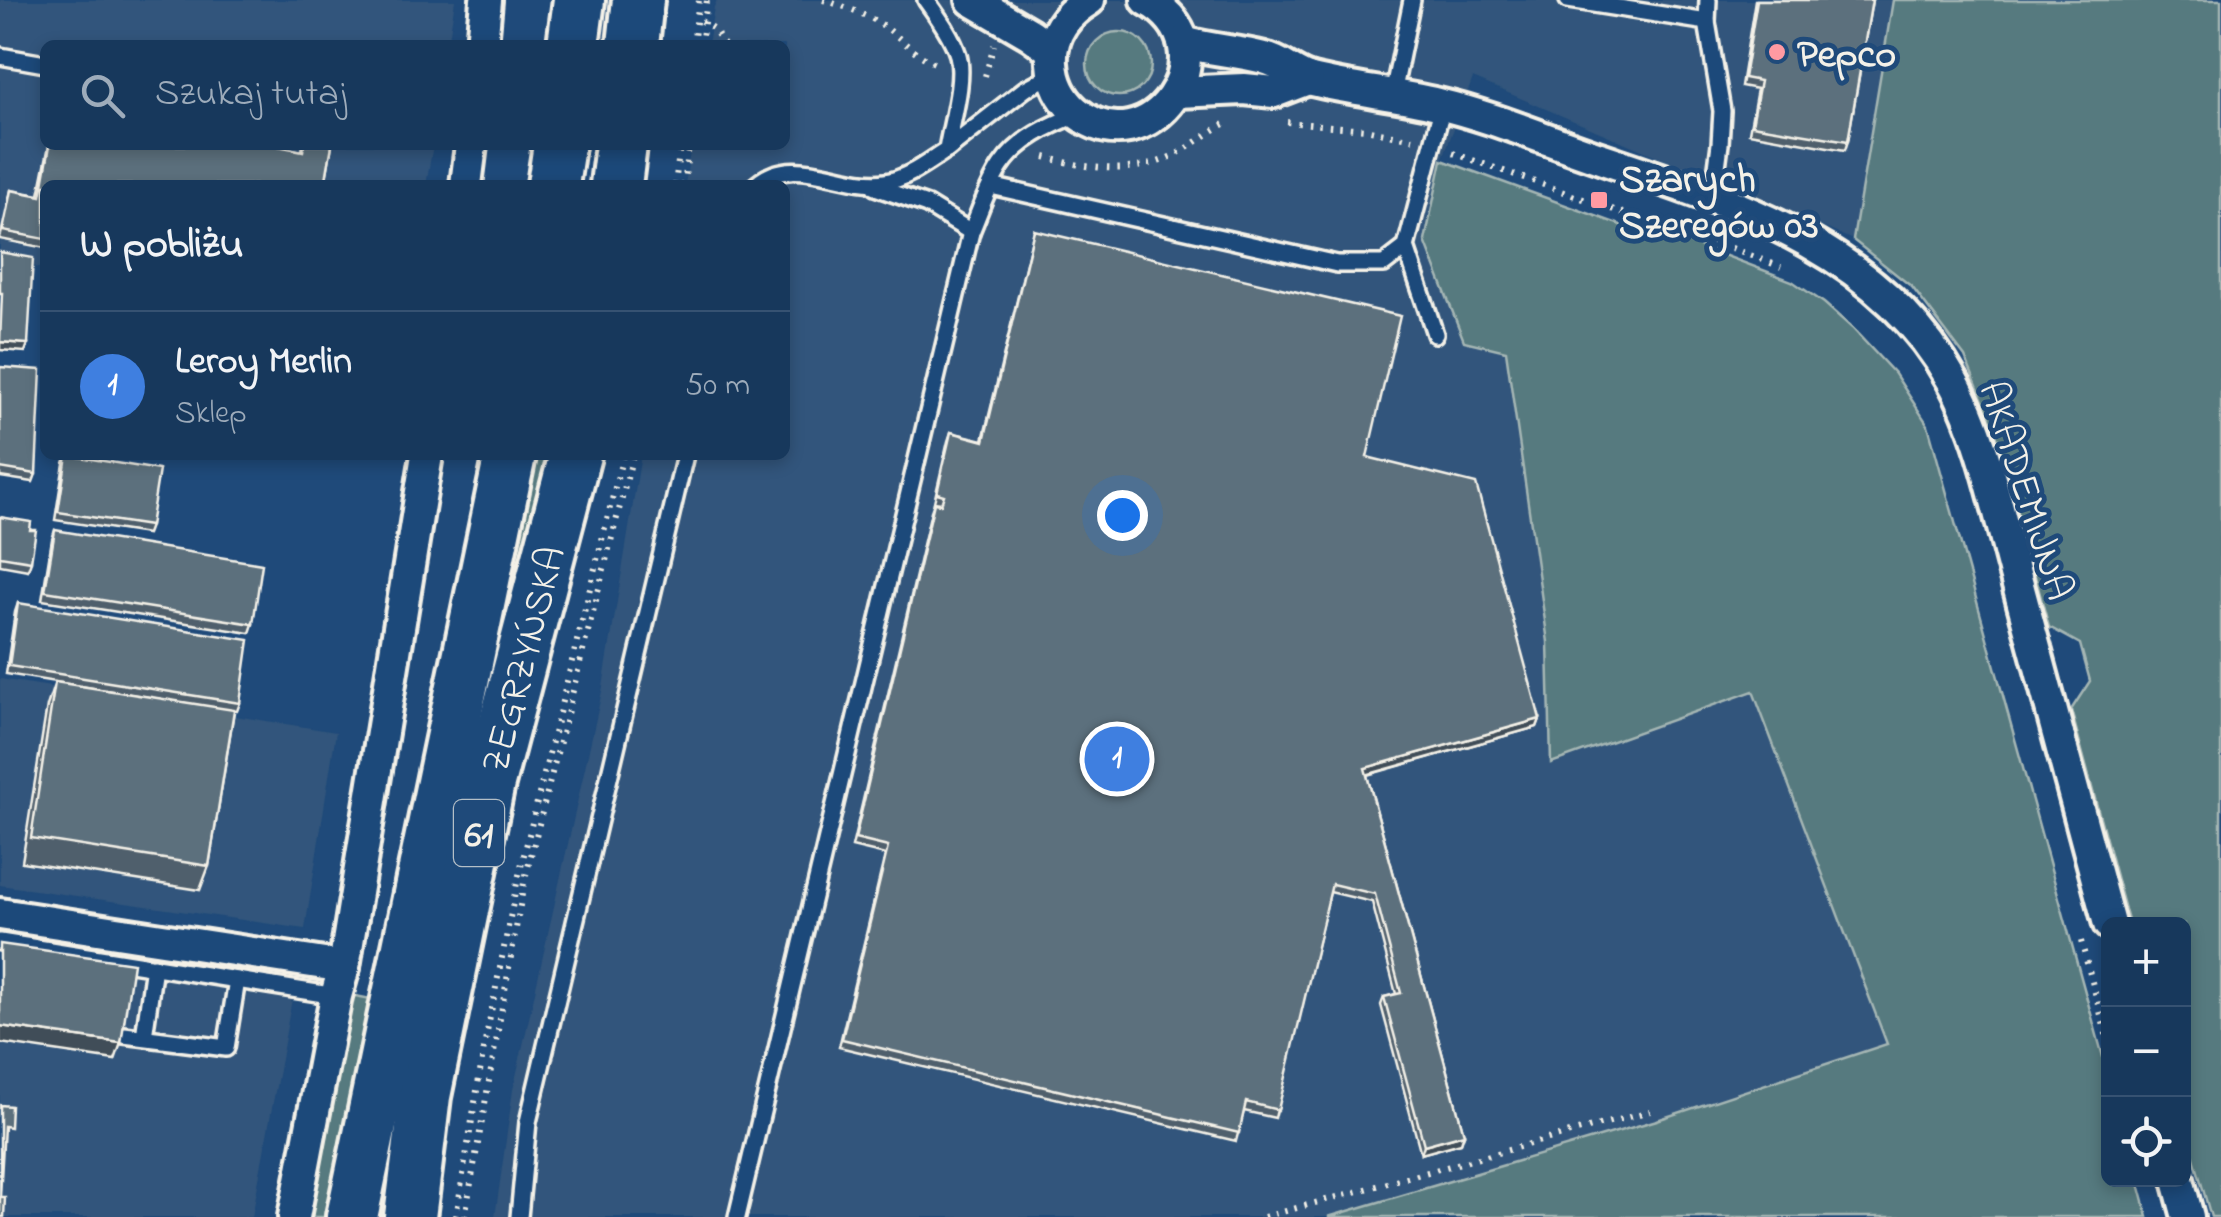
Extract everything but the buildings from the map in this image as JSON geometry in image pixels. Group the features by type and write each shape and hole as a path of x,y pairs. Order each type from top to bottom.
{"main road":[{"path":"574,40 579,0"},
{"path":"634,40 638,0"},
{"path":"554,180 558,150"},
{"path":"617,180 620,150"},
{"name":"ZEGRZYŃSKA","path":"352,1217 509,460"},
{"name":"ZEGRZYŃSKA","path":"410,1217 425,1096 489,783 574,460"}],"street":[{"path":"482,40 486,0"},
{"path":"972,0 1030,34 1052,62 1058,89 1079,114 1093,122 1125,127 1156,116 1168,105 1184,76 1183,42 1170,16 1147,0"},
{"path":"1052,62 1064,20 1078,2"},
{"name":"AKADEMIJNA","path":"1183,42 1274,60 1308,79 1443,105 1714,197 1802,239 1864,276 1904,313 1952,378 1980,448 2108,917"},
{"name":"AKADEMIJNA","path":"1177,92 1244,88 1274,92 1308,79"},
{"path":"467,180 470,150"},
{"path":"294,1217 340,982 426,460"},
{"path":"0,914 340,982"},
{"path":"2180,1187 2188,1217"}],"lane":[{"path":"926,0 952,42 960,69 947,150"},
{"path":"1393,94 1412,0"},
{"path":"1568,0 1706,22"},
{"path":"1708,0 1706,22 1722,110 1714,197"},
{"path":"0,56 40,63"},
{"path":"867,184 890,182 947,150 1025,89 1052,62"},
{"path":"1435,334 1406,247 1443,105"},
{"path":"737,1217 971,232 1001,166 1041,130 1079,114"},
{"path":"763,180 785,171 806,171 867,184 927,205 971,232"},
{"path":"992,186 1337,264 1384,264 1406,247"},
{"path":"519,1217 528,1122 683,460"},
{"path":"0,942 237,980 340,982"},
{"path":"144,1038 154,966"},
{"path":"124,1035 226,1048 237,980"}],"path":[{"path":"698,0 702,40"},
{"path":"694,40 707,0"},
{"path":"823,0 860,12 924,59 947,68"},
{"path":"700,21 714,29 721,40"},
{"path":"1038,154 1090,167 1143,166 1170,157 1235,120"},
{"path":"1277,121 1409,137 1789,271"},
{"path":"676,180 680,150"},
{"path":"685,180 688,150"},
{"path":"456,1217 517,883 622,460"},
{"path":"465,1217 524,883 633,460"},
{"path":"2081,940 2101,1015"},
{"path":"1264,1217 1650,1112"}],"shaded area":[{"path":"0,0 455,0 449,40 40,40 40,150 432,150 427,180 40,180 40,268 0,261"},
{"path":"717,0 1893,0 1853,240 1473,78 1442,160 1425,241 1506,351 1548,642 1551,763 1753,691 1887,1044 1657,1120 1328,1217 495,1217 513,1090 603,687 640,460 790,460 790,180 686,180 690,150 790,150 790,40 709,40"},
{"path":"0,679 336,732 305,929 0,885"},
{"path":"0,929 288,972 292,999 252,1217 0,1217"}],"green space":[{"path":"1893,0 2221,0 2221,1217 2211,1217 2191,1147 2191,917 2127,917 2071,710 2090,681 2080,644 2049,627 1995,430 1965,357 1912,287 1853,240"},
{"path":"1119,32 1141,42 1151,64 1141,86 1119,96 1097,86 1087,64 1097,42"},
{"path":"1442,160 1637,231 1676,237 1792,281 1852,328 1895,374 1928,425 2101,1050 2101,1187 2140,1187 2148,1217 1328,1217 1657,1120 1887,1044 1753,691 1551,763 1548,642 1506,351 1464,341 1425,241"},
{"path":"534,460 548,460 493,674 427,961 382,1217 376,1217 411,1010"},
{"path":"345,994 371,999 332,1217 302,1217"}],"place":[{"name":"Pepco","path":"1777,52"},
{"name":"Szarych Szeregów 03","path":"1599,200"},
{"name":"Leroy Merlin","path":"1117,759"}]}
